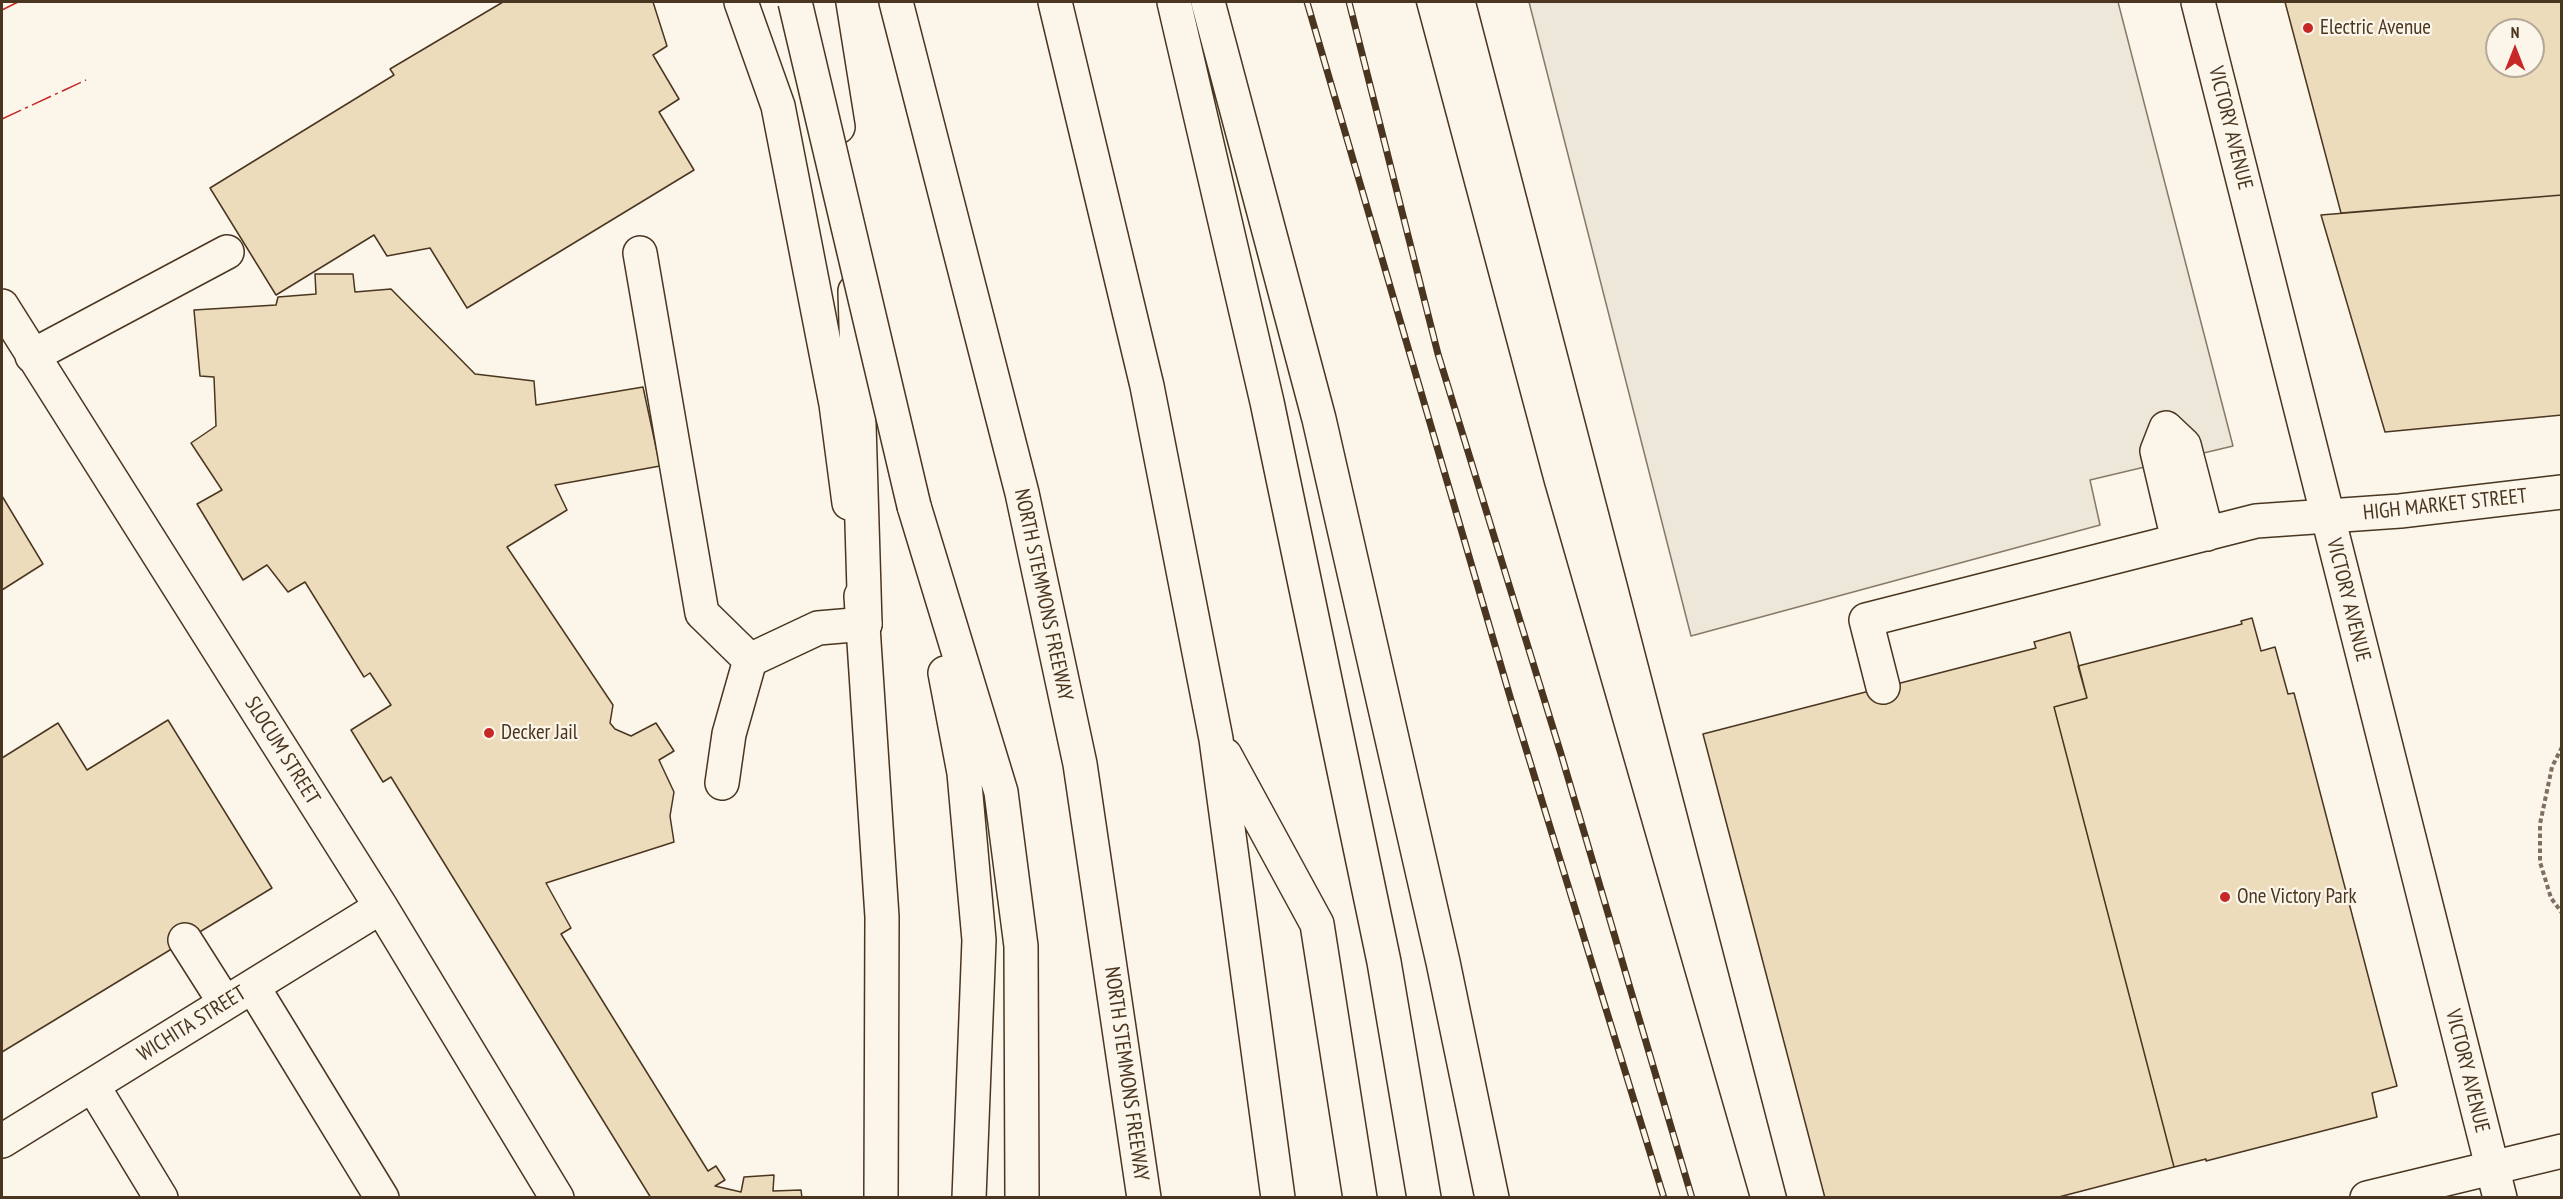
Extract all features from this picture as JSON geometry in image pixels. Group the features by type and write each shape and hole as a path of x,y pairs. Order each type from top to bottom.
{"main road":[{"path":"741,2 778,106 836,404 865,624"},
{"path":"795,2 914,506 964,773 979,940 969,1197"},
{"path":"818,2 853,217 865,624 882,917 881,1197"},
{"name":"NORTH STEMMONS FREEWAY","path":"896,2 1022,493 1080,764 1144,1197"},
{"path":"1055,2 1147,386 1216,739 1278,1197"},
{"path":"1174,2 1270,414 1384,962 1424,1197"},
{"path":"1208,2 1319,419 1443,962 1492,1197"},
{"name":"VICTORY AVENUE","path":"2198,2 2496,1183"},
{"path":"32,356 227,252"},
{"path":"640,253 702,613 750,660"},
{"name":"SLOCUM STREET","path":"2,306 381,907 557,1197"},
{"name":"HIGH MARKET STREET","path":"1883,687 1866,620 2256,521 2400,511 2562,492"},
{"path":"914,506 1001,792 1021,946 1022,1197"},
{"path":"722,783 729,734 750,660 818,628 865,624"},
{"path":"1216,739 1317,924 1360,1197"},
{"name":"WICHITA STREET","path":"2,1141 381,907"},
{"path":"185,940 225,1003"},
{"path":"253,987 382,1197"},
{"path":"93,1086 161,1197"},
{"path":"2367,1197 2496,1183 2562,1151"}],"path":[{"path":"2562,747 2552,767 2540,824 2540,862 2551,898 2562,913"}],"shaded area":[{"path":"1529,2 2118,2 2233,446 2090,480 2100,525 1691,636"}],"building":[{"path":"503,2 653,2 667,46 653,55 679,99 659,112 694,170 467,308 430,248 387,256 374,235 276,295 210,188 394,75 390,69"},
{"path":"2285,2 2562,2 2562,195 2341,213"},
{"path":"2562,195 2562,415 2385,432 2321,215"},
{"name":"Decker Jail","path":"315,274 353,274 355,292 391,289 475,374 534,381 536,405 643,387 660,466 555,485 567,510 507,547 613,705 610,723 615,729 631,736 656,723 674,751 659,760 674,792 670,816 674,842 546,883 571,928 561,934 708,1171 716,1166 725,1180 715,1186 741,1192 744,1177 774,1175 773,1191 801,1190 802,1198 651,1198 391,777 383,782 351,730 391,705 370,673 364,677 305,582 288,592 267,565 243,580 197,504 222,490 191,443 216,426 214,377 200,376 194,310 276,305 278,297 316,294"},
{"path":"2,496 43,564 2,590"},
{"name":"One Victory Park","path":"2252,618 2261,651 2275,647 2288,694 2294,693 2397,1086 2372,1093 2377,1117 2206,1161 2206,1159 2174,1167 2054,707 2087,698 2078,666 2242,624 2241,621"},
{"path":"2070,632 2087,698 2054,707 2174,1167 2055,1198 1825,1198 1703,734 2036,648 2034,642"},
{"path":"168,720 272,888 2,1052 2,758 58,723 87,770"}],"tram line":[{"path":"1416,2 1544,482 1750,1198"},
{"path":"1476,2 1787,1198"}],"railway":[{"path":"1307,2 1511,700 1664,1198"},
{"path":"1349,2 1438,354 1561,754 1692,1198"}],"power":[{"path":"2,10 18,2"},
{"path":"2,119 86,80"}],"place":[{"name":"Electric Avenue","path":"2308,28"},
{"name":"Decker Jail","path":"489,733"},
{"name":"One Victory Park","path":"2225,897"}]}
